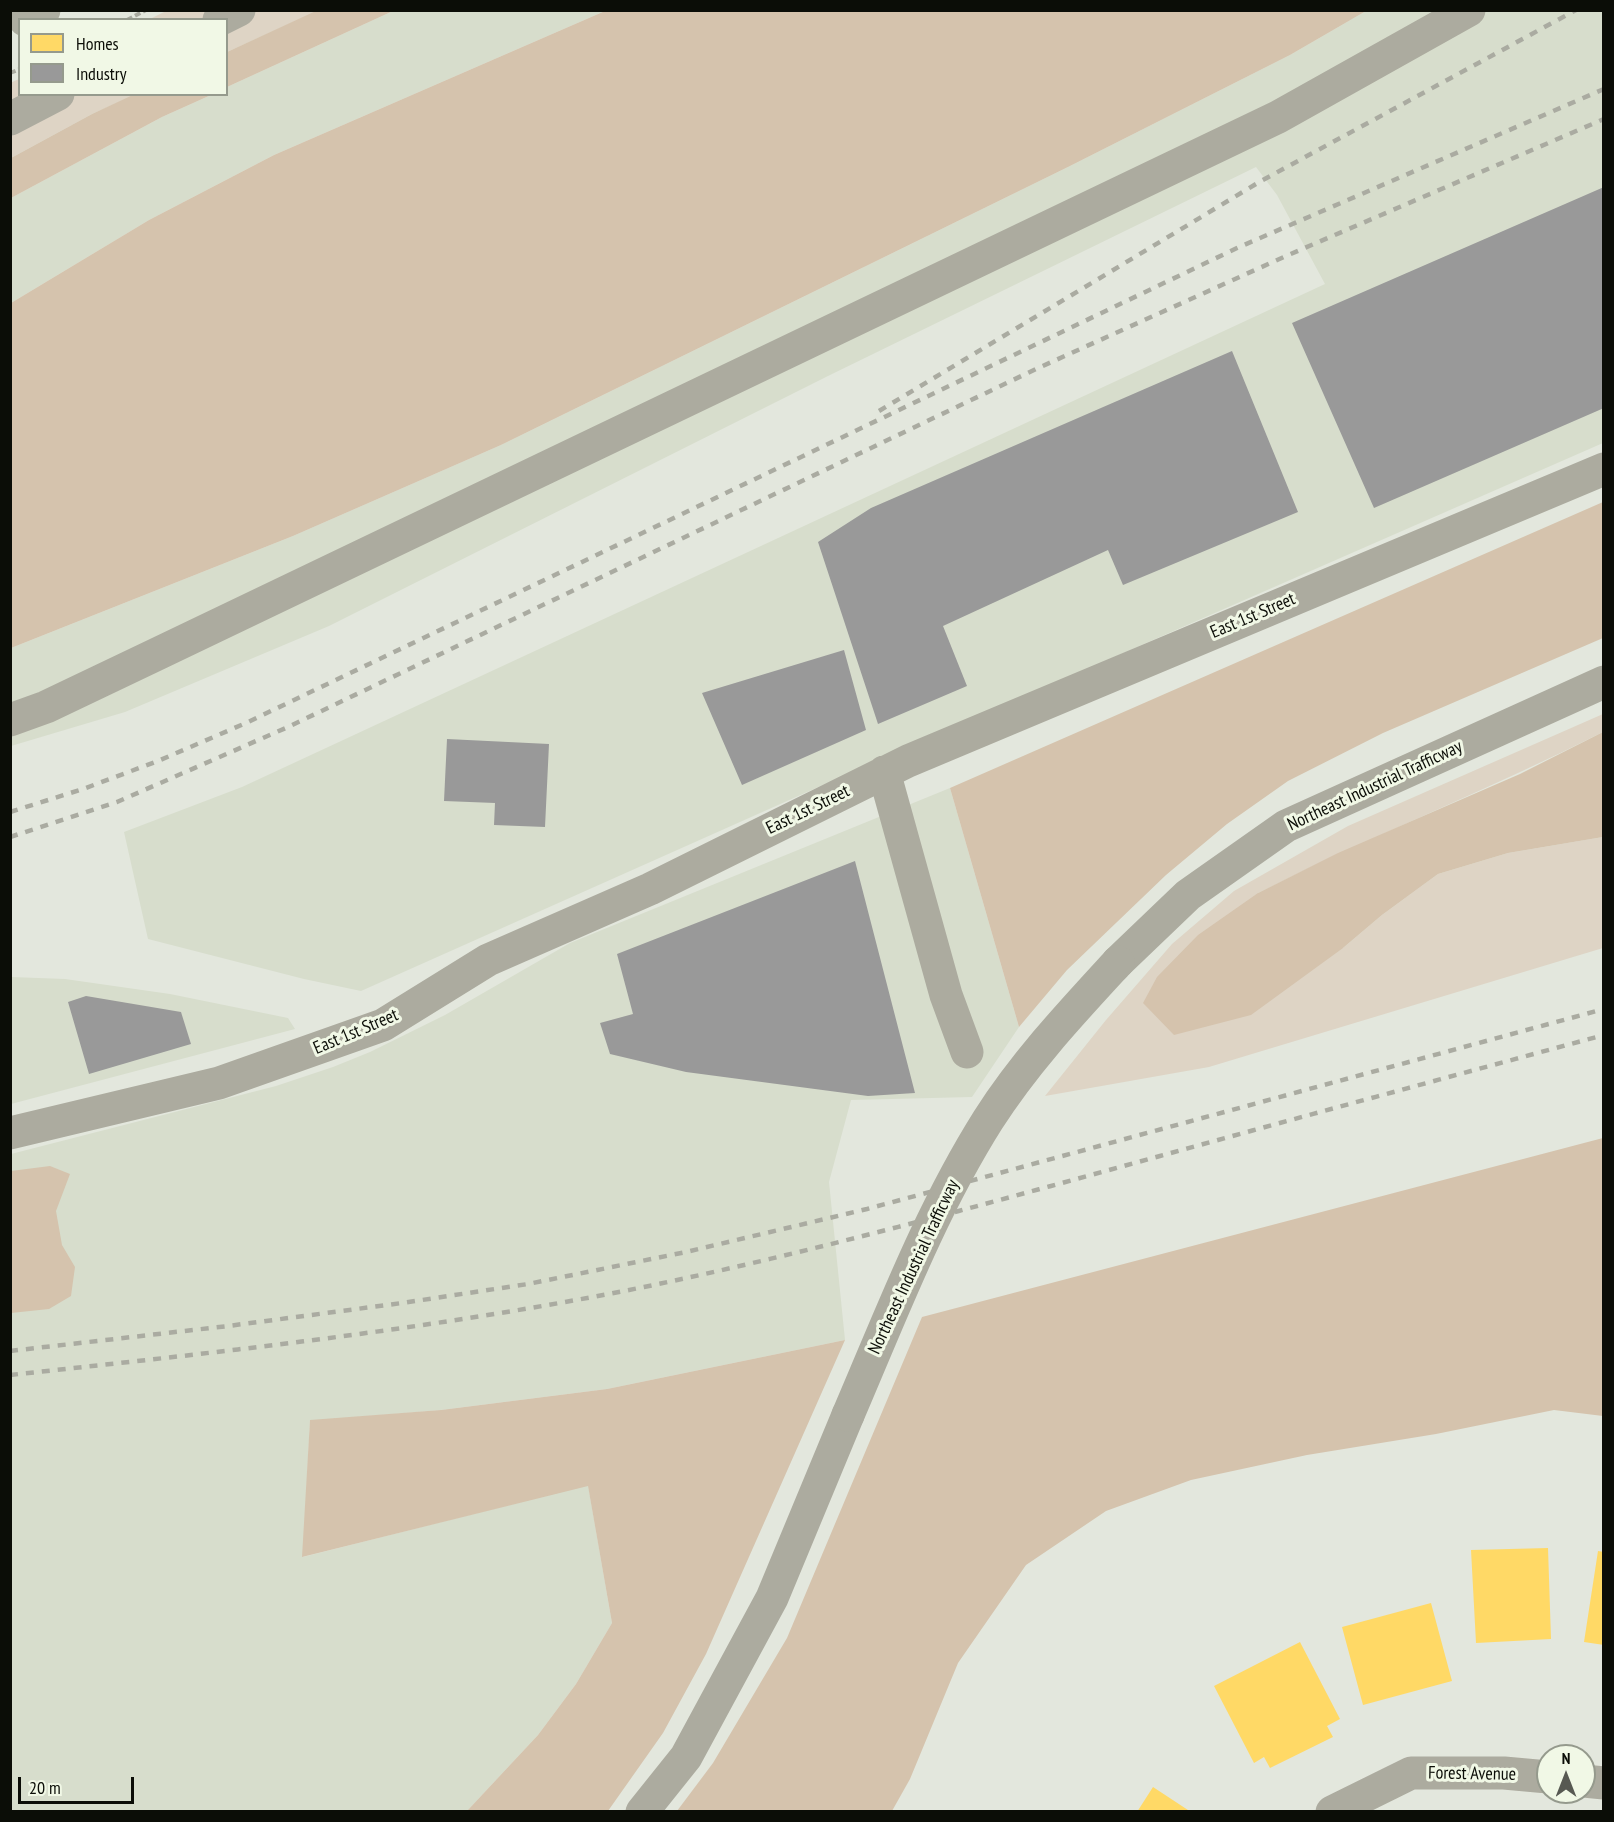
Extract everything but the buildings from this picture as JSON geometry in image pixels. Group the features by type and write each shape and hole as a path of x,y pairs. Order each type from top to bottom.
{"main road":[{"path":"29,18 44,10"}],"street":[{"path":"223,18 239,10"},
{"path":"10,720 46,707 1278,117 1469,10"},
{"path":"10,119 54,96"},
{"name":"East 1st Street","path":"10,1133 219,1083 383,1025 488,960 650,889 884,772 1604,469"},
{"name":"Northeast Industrial Trafficway","path":"642,1812 686,1757 772,1598 937,1210 988,1119 1047,1039 1118,962 1188,895 1286,826 1604,682"},
{"path":"884,772 946,995 967,1052"},
{"name":"Forest Avenue","path":"1332,1812 1411,1773 1504,1773 1536,1777"}],"path":[{"path":"131,18 146,10"}],"shaded area":[{"path":"168,10 318,11 228,52 228,18 152,18"},
{"path":"318,10 393,11 228,87 228,52"},
{"path":"393,11 605,11 274,155 149,220 11,303 11,198 162,117 209,96 228,96 228,87"},
{"path":"605,11 1366,11 1290,55 1068,167 501,445 293,536 11,648 11,303 149,220 274,155"},
{"path":"1366,11 1603,11 1603,443 879,760 361,991 304,979 148,939 124,832 242,787 1325,284 1277,195 1256,167 828,376 329,626 125,712 11,746 11,648 293,536 501,445 1068,167 1290,55"},
{"path":"18,79 18,96 133,96 92,114 11,158 10,83"},
{"path":"131,96 209,96 162,117 11,198 11,158 92,114"},
{"path":"1603,502 1603,638 1383,733 1288,781 1227,824 1166,875 1067,970 1019,1027 950,788"},
{"path":"1603,714 1603,732 1258,893 1343,948 1382,915 1438,874 1508,853 1603,837 1603,948 1209,1067 1045,1096 1106,1020 1172,944 1234,891 1348,826"},
{"path":"1603,732 1603,837 1508,853 1438,874 1382,915 1343,948 1251,1015 1174,1035 1143,1003 1157,977 1198,935 1258,893 1338,853 1520,774"},
{"path":"950,788 1019,1027 972,1097 851,1100 829,1182 845,1340 607,1389 441,1410 310,1421 303,1557 588,1485 612,1623 576,1684 538,1735 467,1811 11,1812 11,1154 276,1086 333,1067 370,1052 445,1015 570,943"},
{"path":"11,977 65,979 170,994 288,1018 295,1029 11,1104"},
{"path":"1603,1138 1603,1416 1554,1410 1436,1434 1307,1455 1191,1480 1106,1511 1026,1565 958,1663 910,1779 892,1811 677,1811 713,1763 787,1638 922,1317"},
{"path":"50,1166 70,1174 56,1211 62,1245 75,1267 71,1296 49,1309 11,1313 11,1171"},
{"path":"845,1340 706,1654 663,1733 608,1811 467,1811 538,1735 576,1684 612,1623 588,1486 302,1557 310,1420 441,1410 607,1389"}],"railway":[{"path":"879,411 1261,181 1576,10"},
{"path":"10,812 83,789 158,761 246,723 1237,248 1604,89"},
{"path":"10,837 117,802 288,727 1036,369 1286,256 1604,119"},
{"path":"10,1351 402,1303 528,1284 686,1252 867,1209 1604,1009"},
{"path":"10,1375 328,1338 487,1315 644,1287 903,1226 1604,1035"}]}
